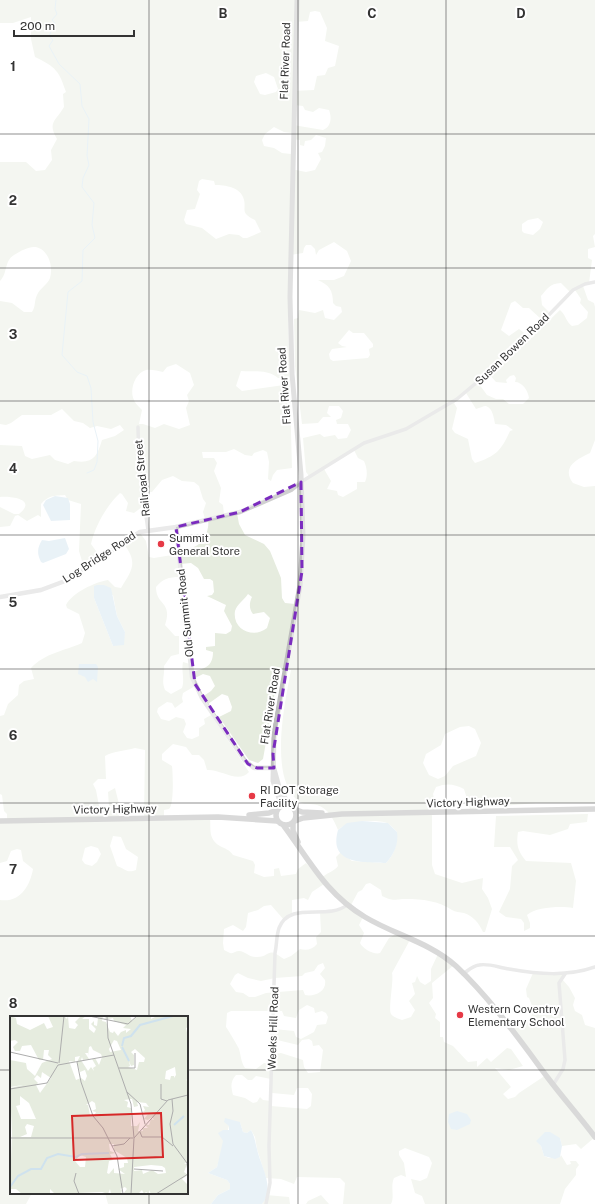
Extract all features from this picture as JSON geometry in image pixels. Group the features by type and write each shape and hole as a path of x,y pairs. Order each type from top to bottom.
{"main road":[{"name":"Flat River Road","path":"278,809 280,801 273,781 273,754 276,724 302,571 303,536 301,482 292,374 290,297 297,0"},
{"name":"Flat River Road","path":"274,768 281,793 289,805"},
{"path":"309,864 293,830 296,815 294,809 289,805 278,809 277,821 284,826 309,864 330,890 347,905 371,920 435,950 463,974 514,1033 595,1137"},
{"name":"Victory Highway","path":"0,821 231,817 269,813 278,809"},
{"name":"Victory Highway","path":"294,809 302,812 342,814 595,809"},
{"name":"Victory Highway","path":"294,822 303,818 342,814"},
{"name":"Victory Highway","path":"231,817 277,821"},
{"path":"284,826 294,822"}],"street":[{"name":"Susan Bowen Road","path":"301,482 364,444 406,429 457,399 513,352 573,290 585,284 595,282"},
{"name":"Railroad Street","path":"138,427 139,467 148,530"},
{"path":"176,527 240,512 291,490 301,482"},
{"name":"Log Bridge Road","path":"0,597 33,592 57,584 73,576 140,532 176,527"},
{"name":"Old Summit Road","path":"176,527 189,657 195,684 247,763 257,768 274,768"},
{"name":"Weeks Hill Road","path":"266,1204 270,1183 269,1146 275,953 277,933 283,921 293,914 308,912 331,912 347,905"},
{"path":"463,974 473,966 482,964 523,972 565,974 595,967"},
{"path":"553,1084 563,1069 565,1060 559,983 565,974"}],"highlighted area":[{"path":"301,482 302,571 273,754 274,768 257,768 248,764 195,684 176,527 240,512"}],"shaded area":[{"path":"0,0 595,0 595,234 593,236 595,247 588,249 588,258 592,260 589,283 583,286 588,300 594,303 595,307 595,440 590,453 572,464 569,472 573,483 584,487 595,486 595,803 536,803 470,809 464,789 454,785 444,785 436,787 433,794 437,813 373,810 432,813 432,865 435,874 462,883 483,878 482,889 488,898 492,909 485,932 483,932 475,920 467,914 430,901 389,899 382,896 381,890 370,883 366,884 362,890 358,892 350,907 363,917 359,925 364,933 360,943 369,951 380,953 389,938 398,933 411,938 392,973 390,1011 395,1017 402,1020 411,1017 415,1010 409,1001 415,994 412,983 415,982 417,976 420,982 425,985 431,981 431,969 438,954 454,965 432,983 433,998 429,1003 436,1014 435,1018 440,1022 440,1037 443,1037 444,1042 453,1046 468,1062 477,1061 477,1067 487,1058 491,1062 507,1048 511,1049 523,1066 509,1070 495,1068 511,1087 503,1094 508,1099 515,1097 546,1075 510,1027 517,1020 522,1021 530,1018 534,1011 529,998 527,997 526,989 533,973 564,974 562,979 569,987 575,998 573,1005 575,1011 582,1015 585,1025 595,1028 595,1137 581,1149 576,1144 562,1146 560,1138 537,1141 541,1146 544,1156 549,1158 560,1157 561,1155 567,1165 571,1164 570,1161 576,1161 579,1165 576,1169 576,1175 565,1189 560,1204 425,1204 422,1196 415,1193 411,1179 420,1181 427,1178 432,1163 429,1157 405,1148 399,1151 399,1155 404,1163 406,1177 401,1175 394,1178 392,1185 393,1198 391,1204 343,1204 345,1183 340,1178 297,1177 294,1184 281,1179 266,1178 255,1137 251,1130 247,1133 243,1132 240,1122 229,1126 217,1167 208,1173 227,1180 230,1184 230,1189 218,1195 211,1204 108,1204 105,1194 188,1194 188,1016 10,1016 10,1194 31,1194 26,1204 0,1204 0,900 13,899 23,892 27,887 33,869 23,861 21,850 17,849 11,851 7,861 0,863 0,821 7,821 7,814 4,811 2,795 0,794 0,716 4,715 8,704 18,695 19,685 24,681 34,679 31,668 36,663 42,659 82,643 85,633 79,614 67,608 66,605 78,592 103,581 108,580 115,587 121,588 132,566 131,555 123,543 140,533 146,541 149,557 154,558 186,554 190,548 201,542 208,529 208,520 205,519 203,512 206,503 203,499 199,486 194,482 182,481 173,476 162,480 152,492 141,491 142,507 134,513 126,511 128,503 122,494 120,493 115,498 99,523 91,544 101,558 84,568 79,551 81,504 68,500 65,495 52,496 46,499 41,504 41,517 38,515 27,521 18,515 15,516 10,526 0,527 0,507 14,514 19,514 24,509 25,505 24,502 15,498 0,497 0,445 22,446 25,456 32,459 50,455 55,460 68,464 74,461 80,462 90,460 96,455 102,440 115,436 124,430 120,425 111,429 97,426 90,428 83,423 74,421 62,409 51,415 22,415 11,423 6,425 0,424 0,301 12,303 24,312 32,312 37,295 49,280 51,270 49,259 44,252 37,247 32,247 19,252 9,260 0,281 0,162 26,162 36,171 45,170 52,160 51,150 57,139 54,133 53,125 64,107 63,94 66,92 56,70 35,57 31,39 31,17 13,23 0,23","holes":["310,12 320,12 327,28 325,41 339,46 335,66 328,68 325,75 317,76 314,90 293,91 296,22 308,21","266,73 274,77 278,89 276,92 265,95 260,94 254,82 256,76","294,105 303,106 305,110 313,112 319,108 329,110 331,119 326,129 323,130 293,125","274,127 284,132 292,133 292,139 300,140 300,145 304,146 305,141 311,140 316,135 326,138 325,146 322,152 318,153 321,159 315,170 306,172 291,169 291,154 282,153 274,148 264,146 262,140 265,134","202,179 214,181 215,185 223,185 235,189 243,197 245,212 255,220 261,232 247,238 229,234 216,239 202,228 186,224 184,220 187,210 195,209 200,194 197,190 199,181","538,218 543,222 540,229 533,235 524,233 522,231 522,224 528,220","334,242 347,251 351,261 344,276 334,280 318,280 330,288 333,303 336,306 341,307 342,312 334,320 325,318 323,310 315,313 299,310 298,318 294,319 295,366 302,424 318,423 323,417 331,417 327,413 329,406 339,406 343,411 341,418 336,420 337,424 348,424 351,430 347,438 338,439 335,435 324,437 320,434 303,438 306,472 309,476 300,484 301,560 295,604 285,603 282,598 281,578 270,551 264,544 245,535 239,524 237,513 224,515 223,505 219,502 221,488 214,471 217,463 214,458 203,458 202,452 226,452 234,449 245,455 252,456 254,453 263,450 267,452 269,462 268,479 271,481 277,470 292,468 288,322 290,255 303,253 306,245 311,245 315,249 316,255 319,250","561,283 570,292 575,290 581,299 580,303 588,312 587,318 578,325 572,326 568,323 564,314 560,310 531,338 519,329 509,336 501,330 511,303 515,301 523,308 529,308 541,319 549,312 542,305 541,296 554,284","349,330 353,333 364,333 373,344 373,347 369,349 370,355 368,358 333,361 330,359 329,354 332,349 347,347 338,343","176,364 190,373 194,385 187,395 189,401 186,408 190,425 179,429 164,424 155,428 139,424 142,410 135,402 133,396 132,392 134,382 136,378 146,370 163,372 167,367","241,371 265,372 278,378 286,378 284,385 242,391 236,386","489,374 496,382 507,383 506,380 510,376 514,375 516,378 515,382 520,383 524,387 529,398 523,404 509,404 503,399 496,399 487,395 479,384","466,393 476,409 484,406 490,409 493,414 495,424 506,425 513,430 510,431 501,448 497,452 488,458 475,463 472,459 468,439 455,433 452,429 457,408 454,403","354,450 358,458 364,461 367,474 365,482 357,482 357,489 343,497 338,495 337,491 327,489 331,481 324,469","191,563 198,568 204,579 210,579 213,581 214,592 212,595 207,596 226,605 224,611 232,626 231,631 226,634 215,633 215,646 206,647 206,650 213,652 213,657 207,666 200,670 191,672 190,664 183,662 182,688 171,694 165,690 164,687 164,666 171,656 179,654 179,636 175,636 165,625 167,617 166,607 159,598 156,587 166,579 180,577 180,564","95,594 113,595 117,616 125,632 124,637 113,646 94,598","248,594 252,597 250,606 253,614 264,612 270,618 267,628 256,633 245,631 240,628 235,618 237,606","279,669 291,670 285,700 281,738 283,774 288,789 300,802 317,805 324,809 332,818 338,830 342,827 361,822 376,821 389,824 397,832 397,841 392,856 386,863 352,861 341,852 336,857 338,866 320,879 306,863 298,869 296,874 281,876 279,868 274,869 274,876 264,877 254,873 255,865 253,861 233,855 228,850 216,843 211,834 210,818 164,818 164,810 169,809 172,802 173,776 172,766 162,760 162,754 173,744 186,747 192,755 199,755 204,760 207,770 240,777 249,772 211,715 204,719 205,724 199,728 199,736 192,739 187,738 183,732 186,724 184,719 176,717 169,721 161,719 157,712 158,708 167,702 172,703 175,708 183,702 183,693 195,686 193,679 203,674 210,676 215,686 211,691 202,697 208,704 222,694 228,696 232,707 231,711 219,717 249,760 258,763 263,759","469,726 475,729 481,743 476,756 453,766 445,776 438,779 429,775 423,763 426,754 441,745 445,734 460,727","135,748 145,750 144,819 119,819 119,804 115,788 108,792 109,807 104,808 99,806 96,790 93,784 98,779 106,779 105,756","113,836 121,837 126,849 138,857 136,870 130,871 117,866 110,846","91,846 98,848 101,854 97,862 92,866 85,864 82,860 85,848","324,884 347,905 331,912 320,912 321,932 316,937 317,944 314,947 305,950 300,949 284,959 272,952 254,957 241,951 230,953 224,950 224,929 233,925 243,931 246,927 248,913 258,910 264,906 271,905 284,920 292,915 292,900 304,898 308,900 312,892","323,963 325,968 320,974 325,980 325,984 320,992 313,995 305,995 303,990 266,993 255,997 249,997 243,993 236,992 230,984 235,975 238,973 248,978 261,981 275,978 302,976 305,973 314,971 318,965","307,1005 314,1008 315,1013 322,1011 326,1013 328,1017 326,1024 317,1025 314,1032 301,1039 296,1037 294,1031 274,1029 273,1039 298,1045 302,1040 309,1039 312,1041 313,1046 319,1045 323,1050 320,1072 308,1073 304,1067 303,1060 281,1053 273,1054 272,1064 264,1063 256,1069 245,1068 238,1048 226,1027 227,1013 231,1011 282,1011 284,1016 296,1018 299,1010","236,1075 242,1075 248,1080 252,1080 256,1076 271,1079 272,1093 294,1095 297,1088 308,1088 312,1094 311,1106 307,1109 271,1106 271,1101 263,1100 260,1097 257,1102 253,1103 245,1098 233,1095 233,1080"]},
{"path":"588,814 587,822 570,824 568,829 550,835 523,831 518,832 518,848 526,861 571,863 576,881 573,908 549,908 531,912 527,915 530,928 524,931 524,923 521,919 506,917 499,912 510,889 512,866 518,860 510,847 494,847 496,816"},
{"path":"266,1195 289,1197 290,1204 262,1204"},
{"path":"321,1195 329,1204 306,1204 308,1201"}],"water":[{"path":"55,496 68,498 70,504 70,520 51,521 43,505 46,500"},
{"path":"65,538 69,549 66,554 43,563 41,562 38,551 42,540 49,541"},
{"path":"104,585 111,588 117,616 125,632 124,645 113,646 94,598 94,586"},
{"path":"79,664 96,664 98,667 97,682 93,679 88,682 85,677 78,674"},
{"path":"362,821 388,823 397,832 395,849 386,863 350,859 343,856 338,850 336,841 338,830 347,823"},
{"path":"457,1111 467,1114 471,1120 470,1124 457,1130 451,1129 448,1122 449,1114"},
{"path":"225,1118 240,1122 243,1132 247,1133 251,1130 266,1176 268,1191 262,1204 211,1204 218,1195 230,1189 230,1184 227,1180 208,1173 217,1167 223,1141 218,1133 223,1130 229,1130 229,1126 224,1122"},
{"path":"545,1132 550,1132 560,1138 562,1146 560,1157 555,1159 544,1156 541,1146 536,1141"}],"waterway":[{"path":"56,0 55,9 57,14 52,20 55,23 49,36 53,40 49,46 59,64 80,84 82,106 89,119 87,156 89,165 83,178 82,187 94,203 92,225 95,238 83,250 82,281 68,292 62,355 77,372 87,376 91,388 93,422 98,441 97,462 94,470 87,473"}],"place":[{"name":"Summit General Store","path":"161,544"},
{"name":"RI DOT Storage Facility","path":"252,796"},
{"name":"Western Coventry Elementary School","path":"460,1015"}]}
